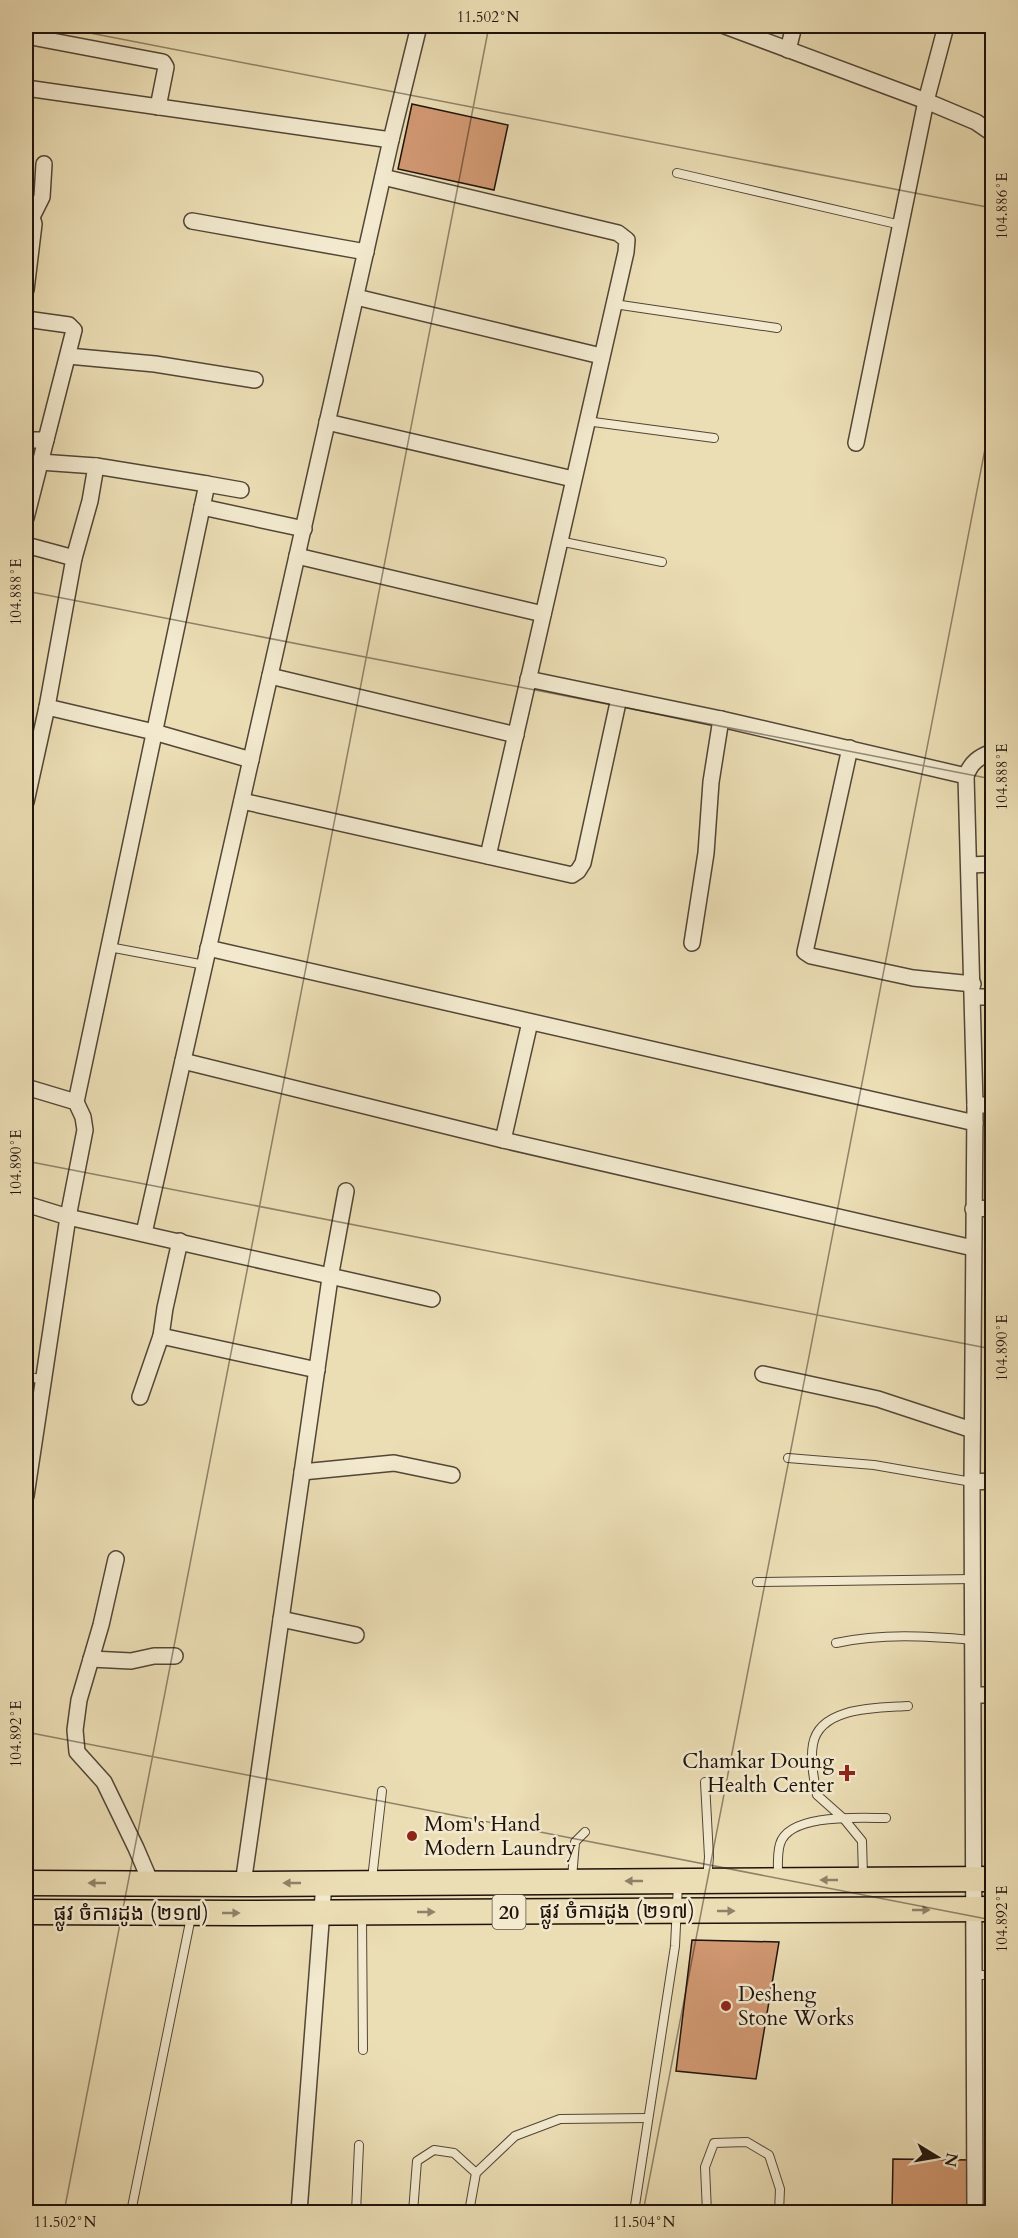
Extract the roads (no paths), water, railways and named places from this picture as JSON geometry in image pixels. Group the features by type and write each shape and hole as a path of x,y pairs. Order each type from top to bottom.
{"main road":[{"name":"ផ្លូវ ចំការដូង (២១៧)","path":"26,1883 243,1884 984,1879"},
{"name":"ផ្លូវ ចំការដូង (២១៧)","path":"26,1912 983,1909"}],"street":[{"path":"144,1233 391,140 419,26"},
{"path":"725,26 926,101 976,122 993,133"},
{"path":"788,50 794,26"},
{"path":"856,443 926,101 946,26"},
{"path":"26,36 163,62 166,68 158,107"},
{"path":"26,88 391,140"},
{"path":"26,290 34,224 29,215 42,197 44,164"},
{"path":"383,177 618,233 627,240 488,856"},
{"path":"192,221 366,252"},
{"path":"356,297 601,356"},
{"path":"26,319 69,325 74,330 26,518"},
{"path":"68,356 155,364 255,380"},
{"path":"327,422 573,479"},
{"path":"26,440 46,440"},
{"path":"40,462 96,466 241,489"},
{"path":"26,802 47,707 74,558 90,501 96,466"},
{"path":"26,1496 30,1439 43,1380 68,1217 85,1130 83,1116 76,1102 207,484"},
{"path":"202,507 304,529"},
{"path":"26,545 74,558"},
{"path":"297,556 543,614"},
{"path":"270,676 516,735"},
{"path":"528,679 722,719 966,776"},
{"path":"242,801 572,875 583,863 619,698"},
{"path":"47,707 154,732 251,760"},
{"path":"692,943 706,853 711,782 722,719"},
{"path":"850,748 805,952 811,956 993,997"},
{"path":"975,2212 973,1975 983,1909 984,1879 973,1640 975,1105 966,776 969,767 975,761 993,752"},
{"path":"970,865 993,864"},
{"path":"208,948 975,1123"},
{"path":"503,1140 530,1022"},
{"path":"183,1061 503,1140 973,1248"},
{"path":"26,1087 76,1102"},
{"path":"975,1105 993,1105"},
{"path":"243,1884 330,1278 346,1191"},
{"path":"26,1204 68,1217 180,1241 330,1278 432,1299"},
{"path":"973,1209 993,1208"},
{"path":"140,1397 161,1336 180,1241"},
{"path":"161,1336 317,1370"},
{"path":"763,1374 878,1399 972,1430"},
{"path":"302,1472 394,1463 452,1475"},
{"path":"972,1482 993,1482"},
{"path":"116,1559 101,1624 79,1701 75,1730 77,1752 104,1782 151,1883"},
{"path":"281,1619 357,1635"},
{"path":"91,1659 131,1661 154,1656 175,1656"},
{"path":"974,1695 993,1695"},
{"path":"299,2212 324,1883"}],"lane":[{"path":"676,173 901,225"},
{"path":"614,304 777,328"},
{"path":"586,421 714,438"},
{"path":"559,542 662,562"},
{"path":"109,946 205,965"},
{"path":"26,1376 43,1380"},
{"path":"788,1458 874,1465 972,1482"},
{"path":"757,1582 973,1580"},
{"path":"836,1643 862,1637 911,1635 973,1640"},
{"path":"863,1880 862,1841 844,1819 817,1795 812,1764 813,1743 822,1725 846,1712 908,1706"},
{"path":"705,1782 709,1857 707,1881"},
{"path":"372,1883 382,1791"},
{"path":"777,1880 780,1843 788,1831 806,1822 886,1818"},
{"path":"572,1882 575,1842 585,1832"},
{"path":"634,2212 675,1946 678,1881"},
{"path":"362,1912 363,2050"},
{"path":"131,2212 192,1913"},
{"path":"973,1975 993,1975"},
{"path":"470,2212 476,2173 515,2136 560,2119 648,2118"},
{"path":"707,2212 705,2167 714,2143 747,2142 769,2155 780,2189 779,2212"},
{"path":"356,2212 359,2145"},
{"path":"413,2212 417,2161 434,2150 454,2153 476,2173"}],"place":[{"name":"Chamkar Doung Health Center","path":"847,1773"},
{"name":"Mom's Hand Modern Laundry","path":"412,1836"},
{"name":"Desheng Stone Works","path":"726,2006"}]}
